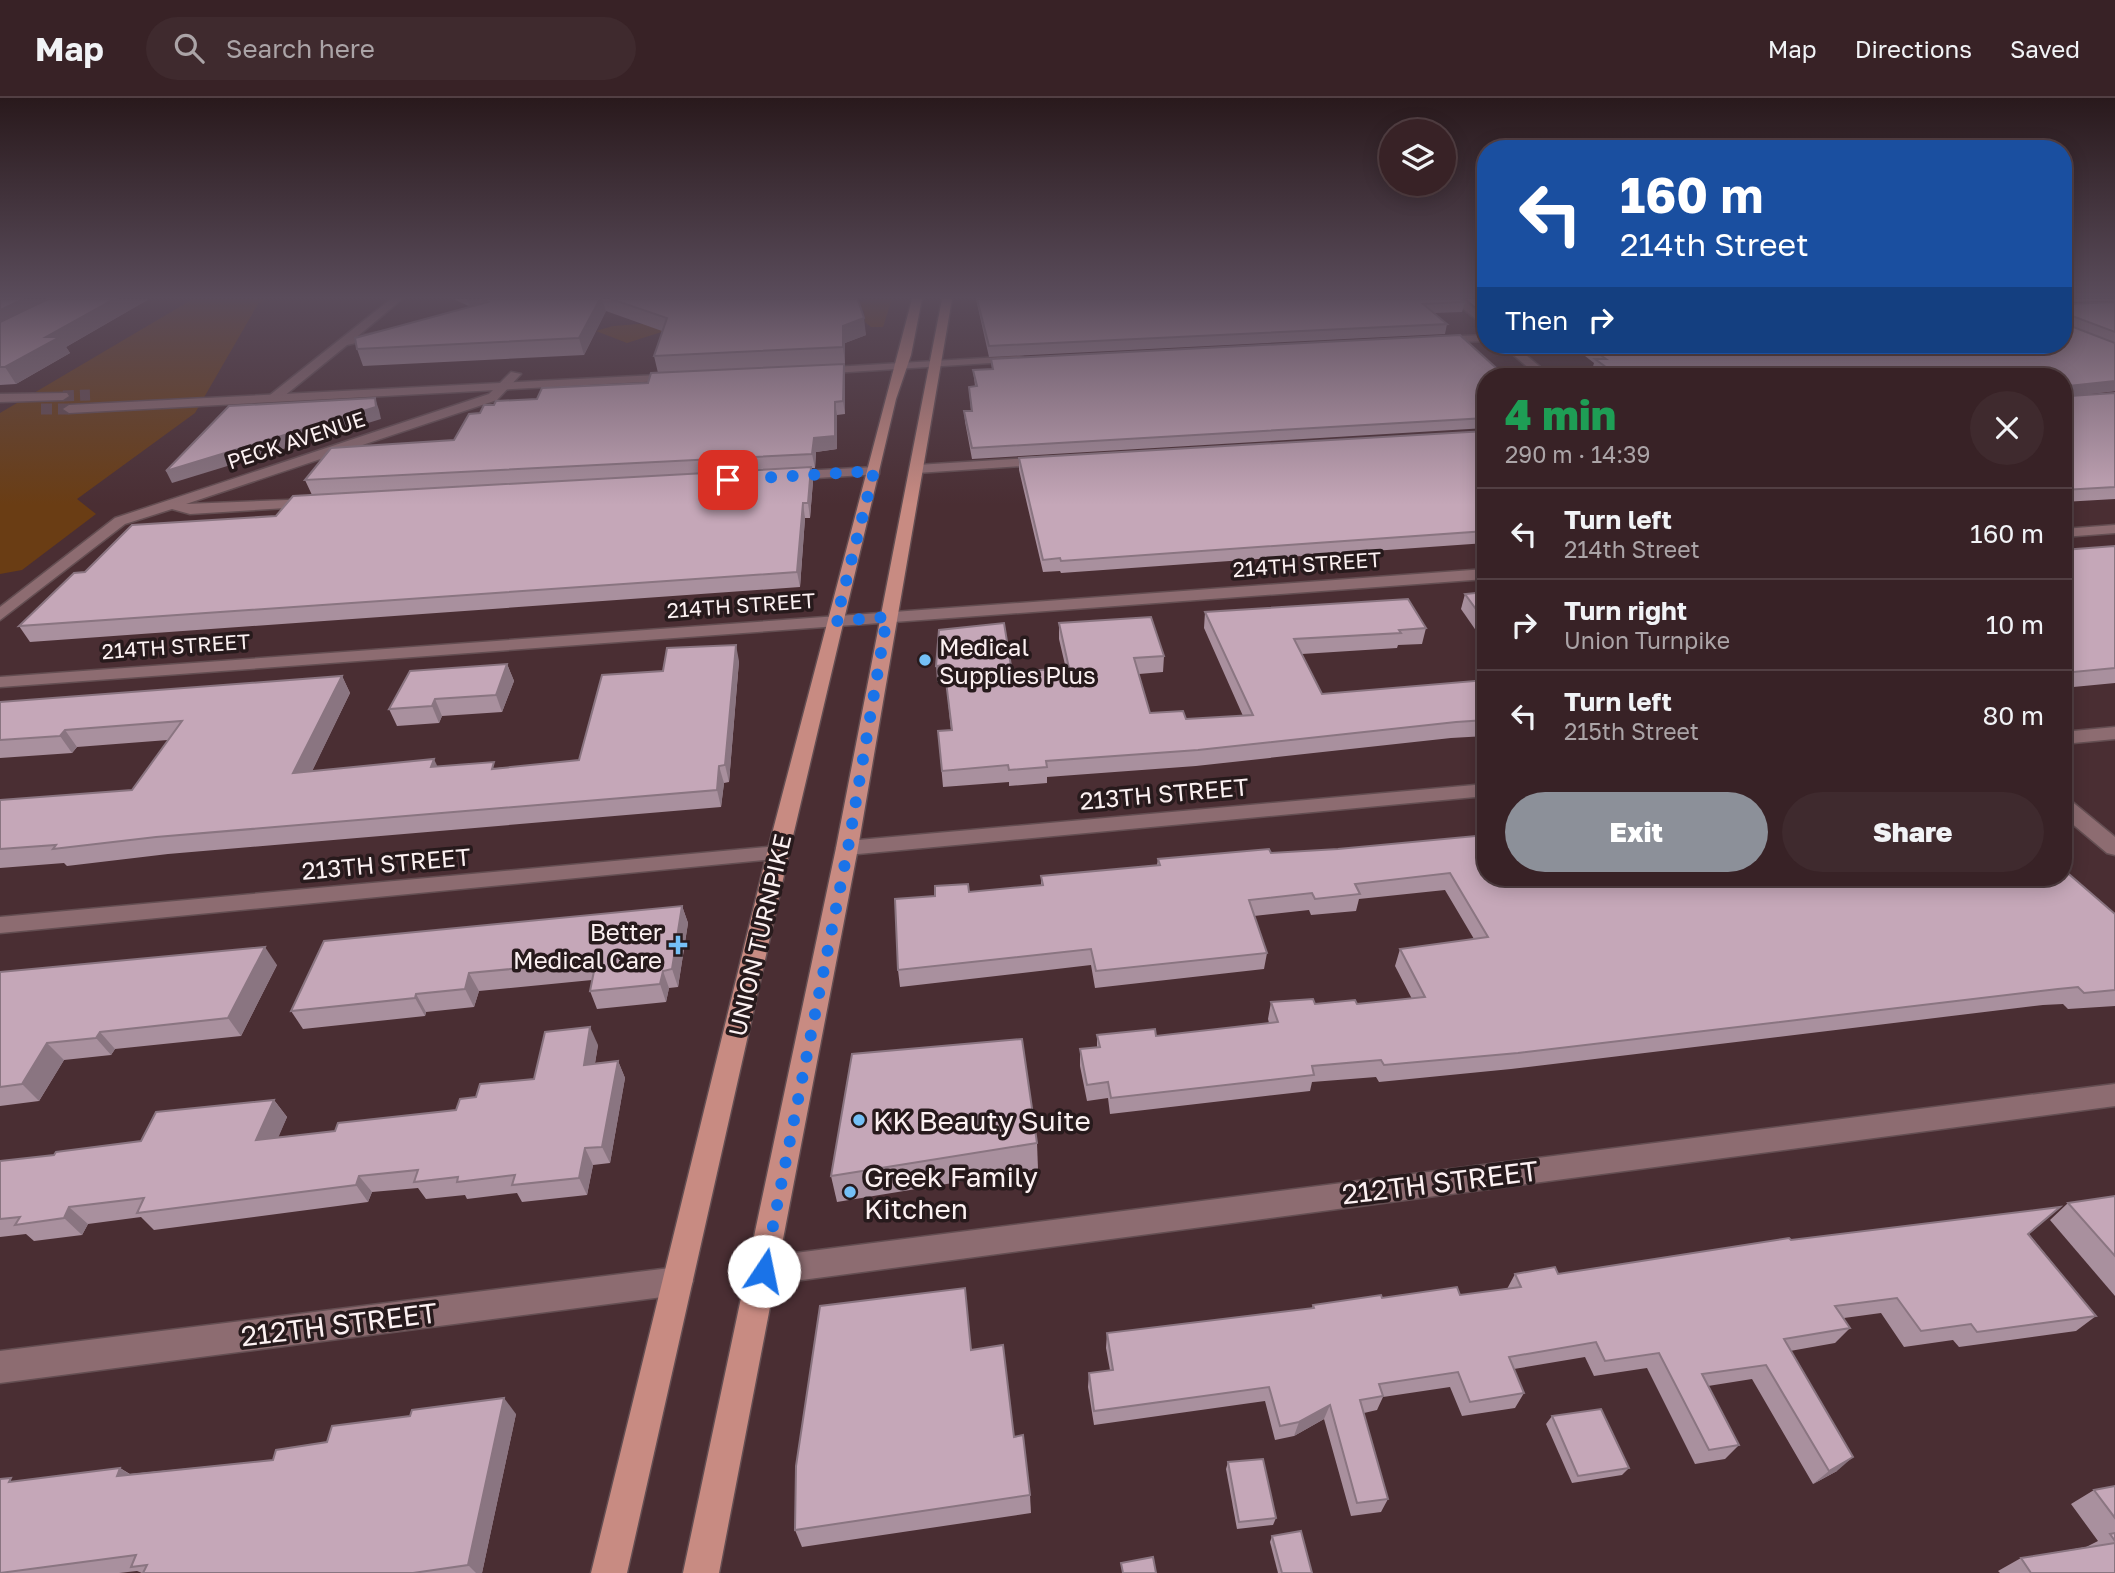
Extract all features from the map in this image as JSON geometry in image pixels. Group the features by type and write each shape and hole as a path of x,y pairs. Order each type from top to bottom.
{"main road":[{"name":"UNION TURNPIKE","path":"609,1573 778,853 890,400 901,368"},
{"path":"701,1573 848,848 887,617 935,368"}],"street":[{"path":"274,398 312,368"},
{"path":"69,408 506,386 682,372 515,374 90,395"},
{"name":"PECK AVENUE","path":"0,615 120,521 493,397 515,374"},
{"path":"0,398 63,396"},
{"path":"0,411 41,410"},
{"path":"917,469 1056,460"},
{"path":"767,477 874,471"},
{"path":"172,504 190,510 326,502"},
{"path":"2072,532 2115,529"},
{"name":"214TH STREET","path":"0,681 1477,575"},
{"path":"2072,737 2115,733"},
{"name":"213TH STREET","path":"848,848 1477,791"},
{"path":"2072,812 2115,848"},
{"name":"213TH STREET","path":"0,925 778,853"},
{"name":"212TH STREET","path":"764,1271 2115,1095"},
{"name":"212TH STREET","path":"0,1367 678,1281"}],"shaded area":[{"path":"76,368 221,368 195,413 77,499 96,514 22,570 0,574 0,413"}],"building":[{"path":"762,368 844,368 843,401 835,402 835,436 814,438 812,454 305,480 331,448 454,440 469,414 480,413 484,405 494,405 496,401 537,399 542,388 648,383 651,373"},
{"path":"993,368 1496,368 1477,368 1477,419 972,448 964,411 972,411 969,387 977,386 973,370"},
{"path":"1607,368 2115,368 2115,381 2072,385 2072,368"},
{"path":"2115,393 2115,487 2072,489 2072,396"},
{"path":"375,398 376,407 166,471 229,406"},
{"path":"1477,432 1477,532 1061,561 1060,558 1043,560 1019,458"},
{"path":"811,467 808,503 803,503 797,572 19,626 74,573 85,572 132,525 276,516 293,496"},
{"path":"2115,546 2115,668 2072,672 2072,549"},
{"path":"1477,593 1477,611 1465,594"},
{"path":"1408,599 1426,628 1399,630 1401,633 1294,639 1322,694 1477,681 1477,721 1198,750 1046,761 1047,767 1009,770 1008,765 942,771 938,731 952,730 944,665 936,666 939,630 1004,623 1012,672 1069,668 1059,623 1151,617 1164,656 1134,658 1150,713 1183,711 1186,719 1253,715 1205,612"},
{"path":"736,645 725,765 719,766 717,790 156,837 53,849 56,845 0,849 0,800 132,790 182,721 65,730 60,736 0,740 0,702 342,676 293,773 434,759 431,767 494,762 492,769 579,760 602,675 663,671 667,648"},
{"path":"507,664 496,695 435,699 432,706 389,709 410,671"},
{"path":"1477,836 1477,886 2072,886 2072,877 2115,914 2115,990 2084,993 2078,987 1518,1053 1384,1065 1381,1060 1312,1066 1314,1075 1111,1098 1108,1082 1087,1085 1080,1049 1100,1047 1097,1035 1155,1029 1156,1036 1278,1022 1271,1002 1313,999 1315,1004 1355,1000 1357,1004 1425,997 1400,949 1488,937 1450,873 1355,884 1360,894 1315,899 1312,893 1249,900 1267,953 1096,971 1091,949 898,970 895,899 935,896 935,886 968,884 969,892 1043,885 1041,876 1160,865 1158,859 1269,849 1271,853"},
{"path":"682,906 672,969 663,971 660,984 590,991 596,961 469,973 465,989 416,994 415,998 291,1011 324,941"},
{"path":"265,947 228,1018 100,1032 96,1038 47,1043 22,1084 0,1087 0,972"},
{"path":"590,1027 584,1065 618,1061 602,1147 585,1148 579,1178 512,1185 515,1175 457,1182 458,1177 414,1182 418,1170 359,1176 356,1185 137,1213 144,1198 69,1207 64,1218 15,1225 20,1217 0,1219 0,1161 141,1141 156,1112 274,1100 256,1140 335,1131 338,1123 456,1110 460,1099 476,1097 480,1084 534,1079 545,1032"},
{"path":"1022,1039 1037,1143 831,1176 852,1054"},
{"path":"2115,1196 2115,1256 2068,1203"},
{"path":"2060,1207 2028,1234 2096,1316 1977,1332 1971,1324 1921,1331 1897,1298 1835,1306 1850,1328 1784,1339 1853,1457 1829,1471 1766,1365 1702,1374 1739,1445 1709,1450 1659,1353 1605,1361 1596,1342 1509,1357 1524,1393 1470,1402 1458,1372 1379,1384 1383,1396 1360,1400 1388,1499 1357,1503 1330,1405 1299,1422 1280,1426 1269,1387 1094,1411 1089,1373 1113,1370 1107,1333 1314,1308 1313,1305 1381,1295 1382,1298 1457,1287 1460,1295 1521,1287 1515,1274 1555,1267 1558,1274 1789,1238 1791,1240"},
{"path":"965,1288 971,1350 1003,1345 1014,1437 1023,1435 1030,1495 795,1530 796,1466 820,1306"},
{"path":"504,1398 468,1565 413,1573 143,1573 147,1565 131,1567 136,1555 0,1573 0,1479 11,1478 9,1482 120,1468 117,1476 273,1460 276,1450 327,1442 332,1426 410,1416 412,1410"},
{"path":"1601,1409 1629,1468 1578,1476 1552,1416"},
{"path":"1263,1459 1276,1518 1239,1522 1228,1462"},
{"path":"2115,1486 2115,1518 2094,1490"},
{"path":"1301,1531 1312,1573 1282,1573 1272,1536"},
{"path":"2115,1543 2115,1573 2031,1573 2021,1558"},
{"path":"1153,1557 1156,1573 1123,1573 1121,1563"}],"tunnel":[{"path":"63,396 90,395"},
{"path":"41,409 69,409"}],"place":[{"name":"Medical Supplies Plus","path":"925,660"},
{"name":"Better Medical Care","path":"678,945"},
{"name":"KK Beauty Suite","path":"859,1120"},
{"name":"Greek Family Kitchen","path":"850,1192"}],"route":[{"path":"728,480 874,471 836,621 887,617 848,848 764,1271"}]}
